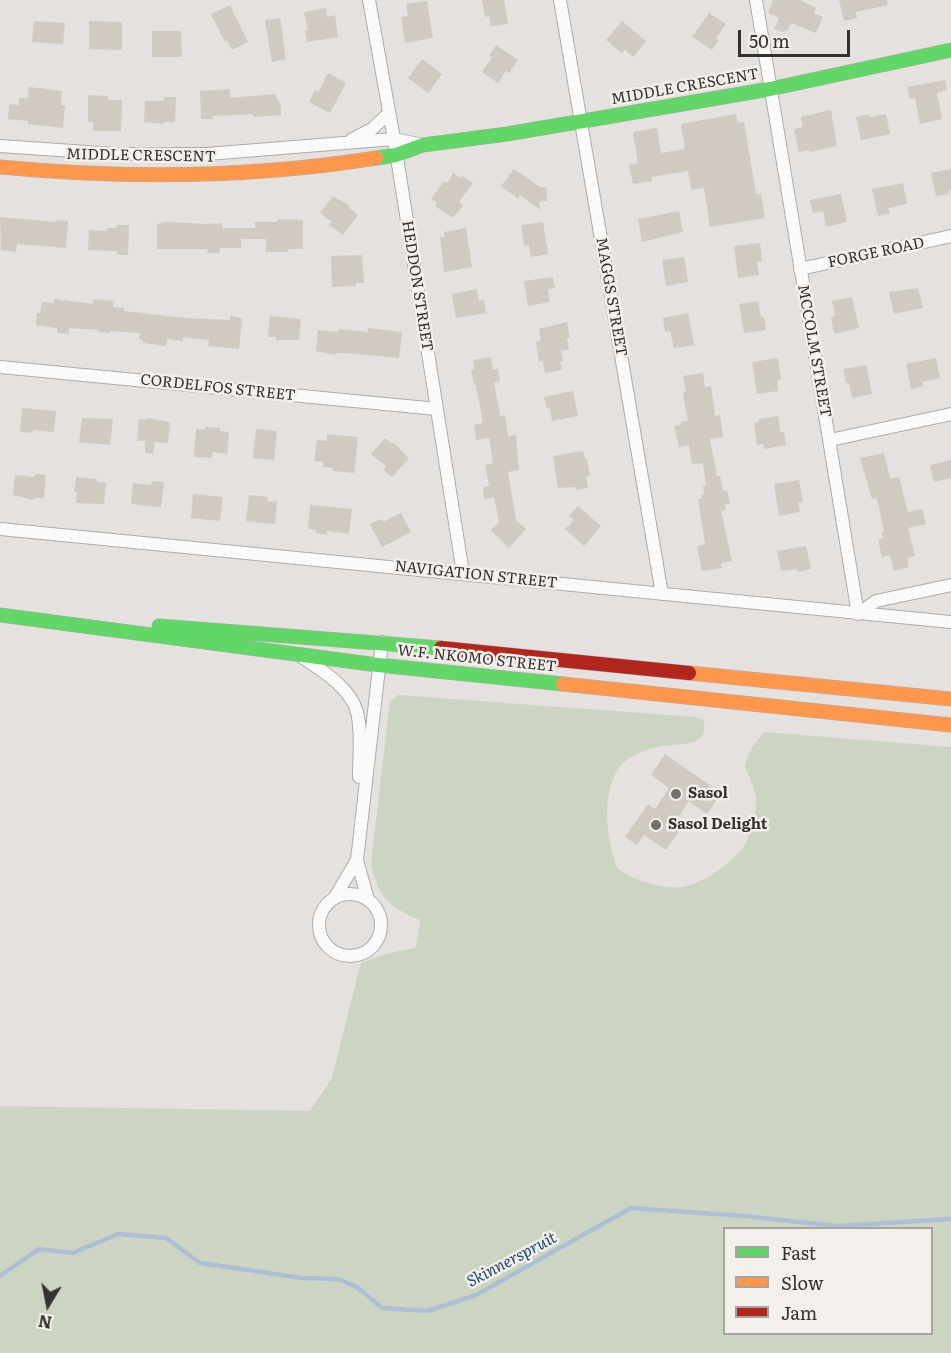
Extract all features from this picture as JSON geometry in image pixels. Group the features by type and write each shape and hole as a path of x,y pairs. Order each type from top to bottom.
{"main road":[{"name":"MIDDLE CRESCENT","path":"0,167 99,173 199,175 327,164 396,155 423,145 507,134 770,89 951,50"},
{"name":"W.F. NKOMO STREET","path":"0,615 382,642 951,699"},
{"name":"W.F. NKOMO STREET","path":"0,615 378,665 951,725"}],"street":[{"name":"HEDDON STREET","path":"369,0 394,139 463,573"},
{"name":"MAGGS STREET","path":"560,0 662,594"},
{"name":"MCCOLM STREET","path":"756,0 858,614"},
{"path":"348,142 372,129 389,113"},
{"name":"MIDDLE CRESCENT","path":"0,146 116,154 207,154 394,139 423,145"},
{"name":"FORGE ROAD","path":"800,269 951,236"},
{"name":"CORDELFOS STREET","path":"0,367 437,409"},
{"path":"830,440 951,414"},
{"name":"NAVIGATION STREET","path":"0,529 951,622"},
{"path":"858,614 876,601 951,585"},
{"path":"368,900 354,894 344,894 327,903 319,921 319,930 329,947 346,956 357,955 367,951 380,934 379,913 368,900 357,860 382,642"},
{"path":"299,655 332,678 356,710 359,724 360,829"},
{"path":"335,897 357,860"}],"green space":[{"path":"398,695 695,717 703,720 702,736 693,742 657,747 631,757 620,766 613,778 609,793 608,826 613,857 618,869 641,880 666,887 683,887 700,882 727,863 746,843 755,814 756,798 745,767 750,752 764,732 951,747 951,1353 0,1353 0,1106 310,1111 332,1078 361,963 389,953 416,948 420,920 400,910 386,899 377,884 371,863 390,701"}],"building":[{"path":"482,0 504,0 508,24 491,26 489,16 485,17"},
{"path":"773,0 800,0 816,8 814,13 823,17 816,33 791,23 788,30 782,32 774,29 779,18 768,13"},
{"path":"839,0 887,0 888,5 856,12 857,18 844,21"},
{"path":"427,1 433,38 405,43 401,17 408,16 406,4"},
{"path":"230,5 248,42 232,50 227,41 225,42 211,14"},
{"path":"326,8 327,17 335,15 338,37 307,42 305,31 308,30 304,12"},
{"path":"709,13 726,24 716,38 719,40 712,50 692,37"},
{"path":"280,18 286,59 272,62 265,20"},
{"path":"34,21 65,23 63,44 32,42"},
{"path":"89,21 122,22 122,50 89,49"},
{"path":"622,21 646,41 633,57 625,50 622,53 606,40"},
{"path":"152,31 181,31 182,57 152,57"},
{"path":"496,45 518,60 509,73 506,71 498,83 482,72 492,57 489,56"},
{"path":"422,59 442,74 428,93 408,78"},
{"path":"328,73 346,83 330,113 309,102 315,90 319,91"},
{"path":"945,80 947,90 937,93 942,119 920,124 915,98 910,99 907,87"},
{"path":"29,87 62,91 61,105 65,106 63,128 8,119 9,104 19,105 19,98 28,98"},
{"path":"230,89 230,98 275,94 281,106 281,115 213,116 213,119 201,119 200,91"},
{"path":"88,95 108,96 108,100 122,100 121,131 93,131 93,122 88,122"},
{"path":"164,97 176,97 175,122 164,122 164,124 144,122 145,101 164,101"},
{"path":"831,110 837,146 799,152 794,129 803,127 801,117"},
{"path":"736,114 738,123 744,122 756,194 761,194 765,218 710,227 704,188 691,190 688,171 651,177 652,181 633,184 629,165 638,163 633,132 657,128 661,153 685,149 681,124"},
{"path":"869,114 870,117 886,114 890,134 861,140 856,117"},
{"path":"514,169 540,187 546,187 547,201 539,202 540,210 520,195 518,199 501,186"},
{"path":"951,169 949,194 936,196 931,173"},
{"path":"453,173 473,183 459,202 463,205 453,218 435,206 437,203 431,199 444,181 447,183"},
{"path":"903,183 907,204 888,208 890,213 878,216 872,189"},
{"path":"841,194 847,222 826,227 823,211 813,213 810,200"},
{"path":"333,196 350,206 349,208 358,215 343,235 329,225 331,221 320,213"},
{"path":"679,211 683,232 642,242 638,219"},
{"path":"0,217 68,221 66,248 17,244 16,252 1,250"},
{"path":"278,219 303,220 303,249 266,252 266,239 241,239 241,248 220,248 219,253 207,253 208,249 157,249 157,224 165,222 222,223 222,228 255,228 255,222 278,222"},
{"path":"543,222 548,254 531,257 529,245 524,246 521,225"},
{"path":"117,225 129,225 128,255 117,255 117,251 88,250 89,230 107,231 107,228 116,228"},
{"path":"466,228 472,267 444,272 440,237 445,237 444,232"},
{"path":"760,243 762,261 757,262 759,275 738,278 734,246"},
{"path":"362,255 364,283 356,283 356,286 332,287 331,256"},
{"path":"684,257 688,282 666,286 662,260"},
{"path":"553,277 555,288 548,289 550,302 528,306 524,281"},
{"path":"918,288 923,308 894,314 889,292"},
{"path":"477,289 479,301 484,300 486,313 456,318 452,294"},
{"path":"852,297 859,328 834,334 831,317 835,316 832,301"},
{"path":"54,299 93,304 94,299 114,301 113,307 124,308 124,311 185,318 230,320 230,316 242,318 239,349 208,346 209,340 183,337 183,341 167,339 166,346 143,343 143,340 139,339 140,333 110,331 110,333 69,328 69,334 57,333 57,328 36,325 37,313 40,313 42,302 54,303"},
{"path":"758,301 766,330 744,333 739,304"},
{"path":"688,313 694,345 674,348 670,331 665,332 663,318"},
{"path":"270,316 301,319 299,340 276,340 276,337 268,337"},
{"path":"567,322 570,338 567,338 569,349 561,351 562,370 545,373 543,361 539,362 536,342 541,341 539,329"},
{"path":"368,328 402,332 399,358 347,353 336,353 335,355 316,351 318,330 338,332 339,329 368,332"},
{"path":"491,357 493,370 498,369 500,381 494,382 500,416 505,415 508,436 516,435 519,470 508,472 516,520 526,529 509,548 491,530 499,522 494,497 484,499 483,487 489,486 485,465 493,463 489,438 476,440 474,425 483,423 471,370 474,369 473,360"},
{"path":"778,358 781,379 777,380 778,391 757,394 752,362"},
{"path":"936,358 940,378 922,382 923,387 911,389 906,364"},
{"path":"866,365 872,394 852,398 843,369"},
{"path":"703,373 705,387 711,386 715,416 720,415 723,437 710,439 717,476 720,476 723,491 727,490 730,504 725,504 726,510 721,511 732,561 721,563 722,568 702,571 697,546 705,544 698,499 702,499 703,486 706,485 703,463 692,464 689,445 679,447 674,426 688,421 683,393 686,392 683,376"},
{"path":"573,391 578,416 552,421 550,408 547,409 544,397"},
{"path":"22,408 56,411 54,432 33,430 33,433 20,432"},
{"path":"778,416 780,432 784,432 786,445 764,449 763,444 757,445 754,423 759,422 759,419"},
{"path":"82,418 113,419 110,445 79,442"},
{"path":"147,418 170,422 168,443 155,442 153,454 145,453 145,441 137,441 139,419 147,420"},
{"path":"205,427 220,428 220,431 229,432 227,454 213,452 212,458 194,457 196,429 205,430"},
{"path":"256,429 277,431 274,460 253,458"},
{"path":"327,434 358,437 354,473 333,471 333,468 323,467 323,462 314,461 317,440 327,441"},
{"path":"385,438 392,444 394,443 409,458 392,477 383,470 386,466 371,454"},
{"path":"583,451 590,476 586,477 588,488 576,490 576,487 558,488 553,456"},
{"path":"884,453 890,479 899,477 908,512 922,509 926,524 908,528 915,556 907,558 909,567 894,571 890,555 882,557 878,540 883,538 881,533 884,532 877,498 872,499 860,458"},
{"path":"951,460 951,478 934,482 930,465"},
{"path":"35,474 46,475 44,498 34,498 34,500 13,495 15,475 34,477"},
{"path":"76,477 97,479 97,482 106,483 104,504 76,503 77,492 74,492"},
{"path":"799,480 803,502 798,502 800,512 779,516 774,484"},
{"path":"152,481 164,482 161,507 131,504 133,483 151,485"},
{"path":"193,494 223,497 220,521 191,518"},
{"path":"249,495 268,497 267,501 277,502 275,524 246,521"},
{"path":"310,505 352,509 349,534 327,531 327,535 308,529"},
{"path":"578,506 601,526 584,546 565,529 574,520 569,516"},
{"path":"401,513 411,532 382,547 370,524 381,519 383,522"},
{"path":"806,546 811,569 797,572 797,569 781,571 777,551"},
{"path":"665,754 721,793 707,814 689,801 675,822 682,827 666,850 644,835 637,845 625,837 648,804 655,809 669,788 651,775"}],"waterway":[{"name":"Skinnerspruit","path":"0,1276 39,1249 73,1253 118,1234 166,1238 200,1263 302,1278 338,1279 357,1287 382,1308 428,1311 476,1295 631,1208 744,1216 837,1226 951,1219"}],"traffic: fast":[{"path":"376,158 396,155 423,145 507,134 770,89 951,50"},
{"path":"0,615 378,665 563,684"},
{"path":"159,626 441,648"}],"traffic: slow":[{"path":"0,167 141,175 235,173 282,170 376,158"},
{"path":"689,673 951,699"},
{"path":"563,684 951,725"}],"traffic: jam":[{"path":"441,648 689,673"}],"place":[{"name":"Sasol","path":"676,794"},
{"name":"Sasol Delight","path":"656,825"}]}
